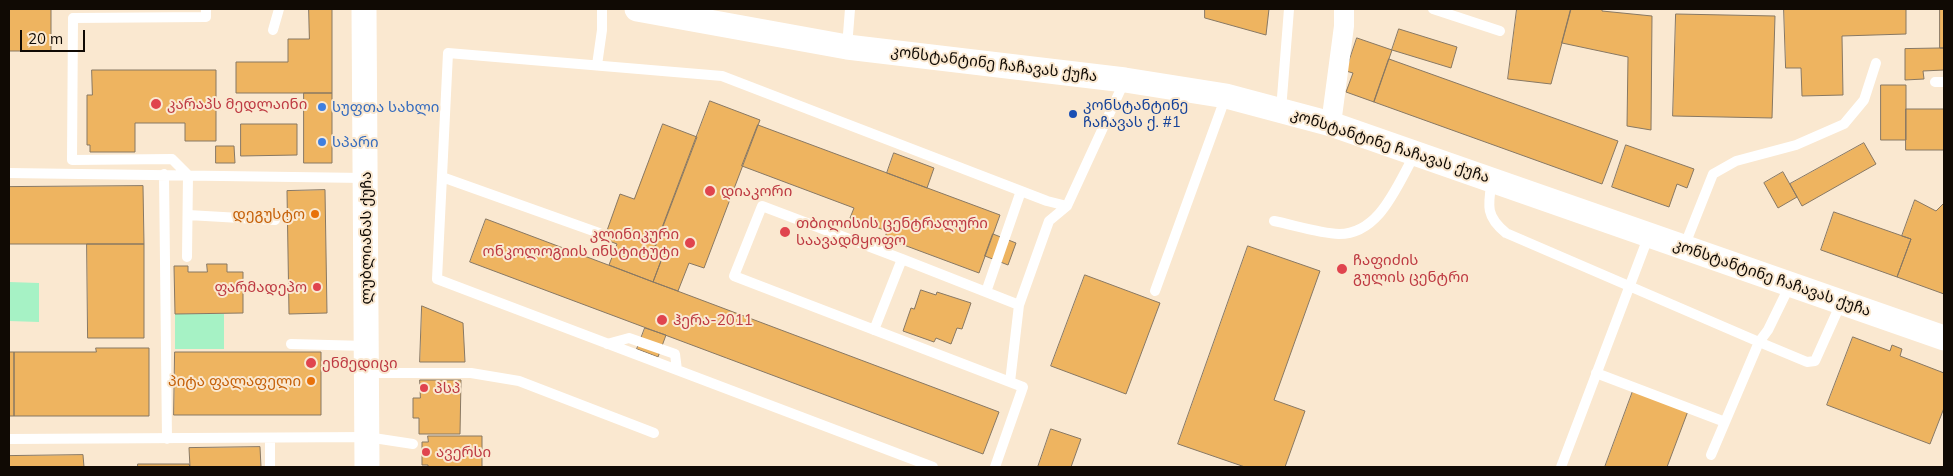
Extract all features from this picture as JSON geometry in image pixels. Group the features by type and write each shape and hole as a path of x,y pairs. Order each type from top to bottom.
{"street":[{"name":"ლუბლიანას ქუჩა","path":"364,9 367,467"},
{"name":"კონსტანტინე ჩაჩავას ქუჩა","path":"637,9 847,46 1125,80 1226,96 1331,124 1944,338"},
{"path":"1331,124 1344,26 1344,9"}],"lane":[{"path":"187,257 188,175 172,159 72,160 73,18 112,13 206,17 206,9"},
{"path":"273,30 279,9"},
{"path":"597,65 602,30 602,9"},
{"path":"847,46 850,9"},
{"path":"1280,111 1289,9"},
{"path":"1433,9 1500,31"},
{"path":"933,467 437,279 448,53 722,76 1021,191 1067,206"},
{"path":"1684,247 1713,174 1736,161 1796,145 1844,124 1864,100 1876,63"},
{"path":"1010,382 1020,305 1049,220 1067,206 1125,80"},
{"path":"1155,292 1226,96"},
{"path":"1274,220 1337,234 1354,232 1372,222 1382,211 1415,154"},
{"path":"9,173 365,178"},
{"path":"164,174 167,438"},
{"path":"442,177 599,232"},
{"path":"1492,180 1488,205 1494,223 1506,232 1807,362 1815,361 1842,302"},
{"path":"986,292 1021,191"},
{"path":"996,467 1023,387 734,276 762,206 1020,305"},
{"path":"188,215 275,220"},
{"path":"1561,467 1649,235"},
{"path":"874,330 902,260"},
{"path":"1711,455 1759,342 1768,330 1790,284"},
{"path":"291,344 366,346"},
{"path":"366,373 471,373 520,381 654,434"},
{"path":"1596,373 1725,422"},
{"path":"270,438 270,467"},
{"path":"9,439 367,438 413,444"}],"green space":[{"path":"9,282 39,283 39,322 9,321"},
{"path":"175,314 224,314 224,349 175,349"}],"building":[{"path":"9,9 51,9 51,51 9,51"},
{"path":"309,9 332,9 332,93 236,93 236,62 288,62 288,39 309,39"},
{"path":"1205,9 1269,9 1266,35 1205,18"},
{"path":"1517,9 1571,9 1551,84 1508,79"},
{"path":"1571,9 1602,9 1602,11 1652,16 1651,130 1627,126 1628,57 1562,43"},
{"path":"1784,9 1906,9 1906,34 1842,36 1843,95 1802,96 1801,68 1786,68"},
{"path":"1940,9 1944,9 1944,48 1940,48"},
{"path":"1676,14 1775,16 1772,118 1673,116"},
{"path":"1399,29 1457,47 1451,68 1392,50"},
{"path":"1357,38 1392,50 1374,102 1346,92 1353,73 1346,71"},
{"path":"1944,48 1944,70 1923,71 1924,79 1905,80 1905,49"},
{"path":"1389,59 1618,141 1602,184 1374,102"},
{"path":"92,70 216,70 216,141 185,141 185,123 135,123 135,152 90,152 90,145 87,145 87,95 92,95"},
{"path":"1881,85 1906,85 1906,140 1881,140"},
{"path":"304,93 332,93 332,163 304,163"},
{"path":"710,101 760,120 704,268 689,263 678,291 653,282 664,253 654,250"},
{"path":"1906,109 1944,109 1944,150 1906,150"},
{"path":"241,124 297,124 297,155 241,156"},
{"path":"663,124 697,137 654,250 664,253 653,282 609,265 617,244 604,239 620,194 634,199"},
{"path":"758,125 1000,215 979,273 885,238 887,231 850,218 854,208 742,166"},
{"path":"1864,143 1876,164 1802,206 1790,184"},
{"path":"1626,145 1694,169 1687,188 1677,184 1669,207 1612,187"},
{"path":"216,146 234,146 235,163 216,163"},
{"path":"894,153 934,168 927,188 887,173"},
{"path":"1783,172 1797,197 1778,208 1764,183"},
{"path":"143,186 144,244 9,244 9,187"},
{"path":"325,190 327,313 289,314 287,191"},
{"path":"1915,200 1936,211 1944,203 1944,294 1897,277 1911,239 1902,236"},
{"path":"1834,212 1911,239 1897,277 1821,250"},
{"path":"486,219 999,412 983,454 470,262"},
{"path":"993,234 1016,243 1008,265 985,256"},
{"path":"87,244 144,244 144,338 88,338"},
{"path":"1248,246 1320,271 1274,400 1305,411 1285,467 1245,467 1178,444"},
{"path":"207,264 227,264 227,272 243,272 243,313 175,314 174,266 188,266 188,272 207,272"},
{"path":"1085,275 1160,303 1126,394 1051,366"},
{"path":"921,290 936,295 937,292 971,303 962,329 957,328 951,344 936,338 934,342 903,331 911,308 914,309"},
{"path":"422,306 463,323 465,362 420,362"},
{"path":"645,328 666,335 658,357 637,349"},
{"path":"1853,337 1890,351 1892,345 1902,349 1900,356 1944,373 1944,408 1930,444 1827,405"},
{"path":"96,348 149,348 149,416 14,416 14,352 96,352"},
{"path":"9,352 14,352 14,416 9,416"},
{"path":"175,352 321,352 321,415 174,415"},
{"path":"420,380 461,380 460,434 419,434 419,418 413,418 413,398 420,398"},
{"path":"1633,391 1688,411 1667,467 1605,467"},
{"path":"1051,429 1081,439 1071,467 1038,467"},
{"path":"428,436 482,436 482,467 428,467 428,465 422,465 422,442 428,442"},
{"path":"260,447 261,467 190,467 189,448"},
{"path":"83,455 84,467 9,467 9,456"},
{"path":"138,464 189,464 190,467 138,467"}],"place":[{"name":"კარაპს მედლაინი","path":"156,104"},
{"name":"სუფთა სახლი","path":"322,107"},
{"name":"კონსტანტინე ჩაჩავას ქ. #1","path":"1073,114"},
{"name":"სპარი","path":"322,142"},
{"name":"დიაკორი","path":"710,191"},
{"name":"დეგუსტო","path":"315,214"},
{"name":"თბილისის ცენტრალური საავადმყოფო","path":"785,232"},
{"name":"კლინიკური ონკოლოგიის ინსტიტუტი","path":"690,243"},
{"name":"ჩაფიძის გულის ცენტრი","path":"1342,269"},
{"name":"ფარმადეპო","path":"317,287"},
{"name":"ჰერა-2011","path":"662,320"},
{"name":"ენმედიცი","path":"311,363"},
{"name":"პიტა ფალაფელი","path":"311,381"},
{"name":"პსპ","path":"424,388"},
{"name":"ავერსი","path":"426,452"}]}
